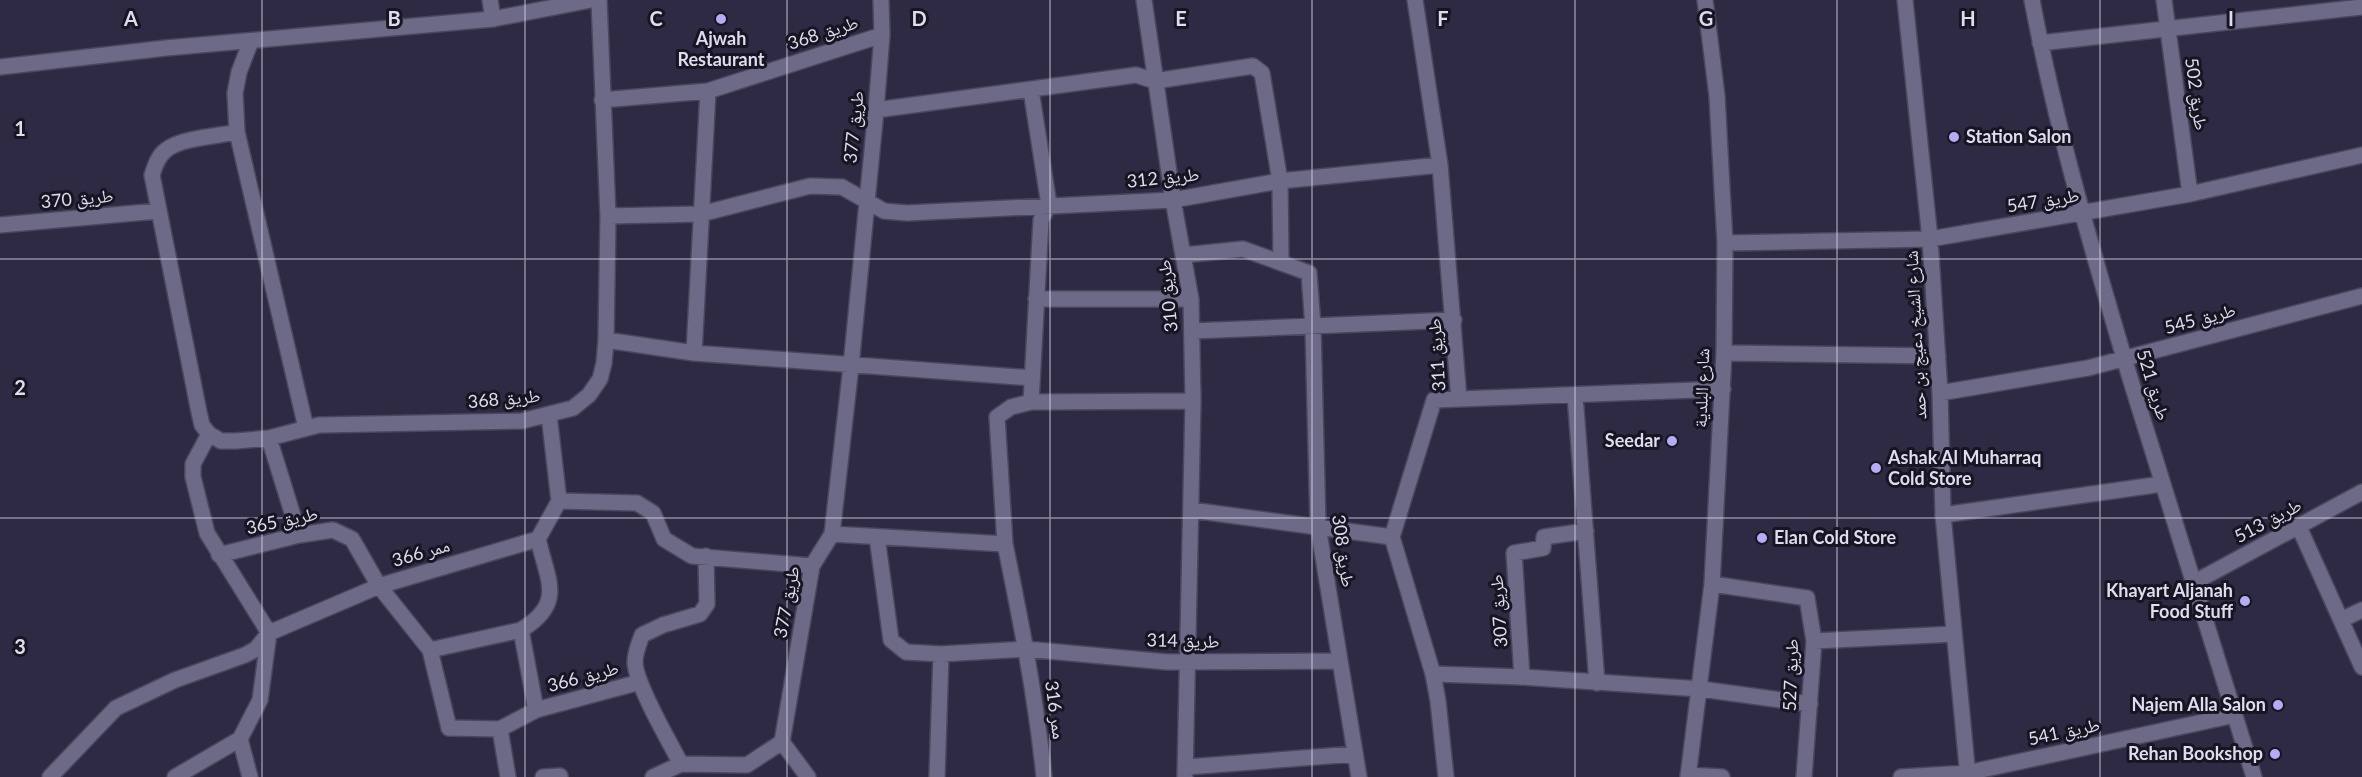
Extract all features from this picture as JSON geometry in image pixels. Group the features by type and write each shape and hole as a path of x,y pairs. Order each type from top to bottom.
{"street":[{"path":"490,0 493,19"},
{"path":"0,67 166,48 493,19 591,0"},
{"name":"طريق 368","path":"209,434 221,441 269,438 319,425 522,421 573,408 589,395 600,380 606,340 608,216 598,0"},
{"name":"طريق 377","path":"782,742 812,566 832,534 876,110 882,35 881,0"},
{"name":"طريق 310","path":"1144,0 1173,200 1191,300 1193,401 1186,772 1355,754"},
{"name":"طريق 311","path":"1392,537 1434,400 1459,399 1440,165 1415,0"},
{"name":"شارع البلدية","path":"1688,776 1701,689 1712,584 1724,353 1725,243 1717,96 1705,0"},
{"name":"شارع الشيخ دعيج بن حمد","path":"1905,0 1930,239 1940,393 1942,515 1968,775"},
{"name":"طريق 521","path":"2032,0 2040,43 2082,214 2162,484 2254,777"},
{"name":"طريق 502","path":"2164,0 2190,194"},
{"path":"2040,43 2362,7"},
{"name":"طريق 368","path":"602,100 708,91 882,35"},
{"path":"251,41 239,72 235,93 237,132 306,428"},
{"path":"876,110 1136,75 1155,81 1252,66 1262,73 1280,181 1281,262"},
{"path":"1030,402 1041,220 1049,205 1031,90"},
{"path":"694,353 708,91"},
{"path":"175,777 240,739 260,700 269,633 207,533 193,477 193,464 209,434 202,425 199,412 152,175 156,161 165,150 179,144 237,132"},
{"name":"طريق 547","path":"1725,243 1930,239 2190,194 2362,155"},
{"name":"طريق 312","path":"866,202 884,211 907,213 1173,200 1280,181 1440,165"},
{"path":"608,216 701,214 810,186 842,188 866,202"},
{"name":"طريق 370","path":"0,225 158,212"},
{"name":"طريق 308","path":"1184,255 1243,249 1309,273 1313,327 1318,526 1359,777"},
{"name":"طريق 545","path":"1940,393 2088,368 2362,296"},
{"path":"1036,299 1191,300"},
{"path":"1192,331 1454,320"},
{"path":"606,340 694,353 1032,378"},
{"path":"1724,353 1938,356"},
{"path":"1459,399 1723,389"},
{"path":"1575,394 1597,683"},
{"path":"1026,649 1005,544 997,417 1011,406 1030,402 1193,401"},
{"path":"430,650 521,630 539,619 547,607 551,593 538,539 559,501 549,415"},
{"path":"269,438 299,535"},
{"path":"1942,515 2162,484"},
{"name":"طريق 513","path":"2193,583 2362,492"},
{"path":"559,501 637,502 653,513 663,539 692,556 812,566"},
{"path":"1191,510 1392,537 1433,674 1446,777"},
{"path":"2299,527 2362,667"},
{"name":"طريق 365","path":"219,555 299,535 333,530 352,539 380,586 430,650 449,728"},
{"name":"طريق 307","path":"1522,677 1514,553 1543,548 1544,537 1586,531"},
{"path":"832,534 1005,544"},
{"name":"طريق 314","path":"877,537 891,640 906,652 941,654 1026,649 1167,662 1340,661"},
{"name":"ممر 366","path":"50,777 116,708 175,680 250,652 256,649 269,633 380,586 538,539"},
{"name":"طريق 366","path":"681,764 640,682 635,664 642,635 663,625 700,614 707,604 706,556"},
{"name":"طريق 527","path":"1712,584 1807,598 1814,641 1804,777"},
{"path":"2341,620 2362,610"},
{"name":"طريق 366","path":"521,630 536,710"},
{"path":"1814,641 1954,634"},
{"name":"ممر 316","path":"1026,649 1039,724 1044,777"},
{"path":"937,777 941,654"},
{"path":"1433,674 1522,677 1701,689 1810,704"},
{"name":"طريق 366","path":"449,728 500,729 536,710 640,682"},
{"name":"طريق 541","path":"1901,777 1968,775 2235,715"},
{"path":"500,729 508,777"},
{"path":"240,739 250,777"},
{"path":"653,777 681,764 746,771 782,742 808,777"},
{"path":"543,777 560,776"},
{"path":"1688,776 1722,777"}],"place":[{"name":"Ajwah Restaurant","path":"721,19"},
{"name":"Station Salon","path":"1954,137"},
{"name":"Seedar","path":"1672,441"},
{"name":"Ashak Al Muharraq Cold Store","path":"1876,468"},
{"name":"Elan Cold Store","path":"1762,538"},
{"name":"Khayart Aljanah Food Stuff","path":"2245,601"},
{"name":"Najem Alla Salon","path":"2278,705"},
{"name":"Rehan Bookshop","path":"2275,754"}]}
